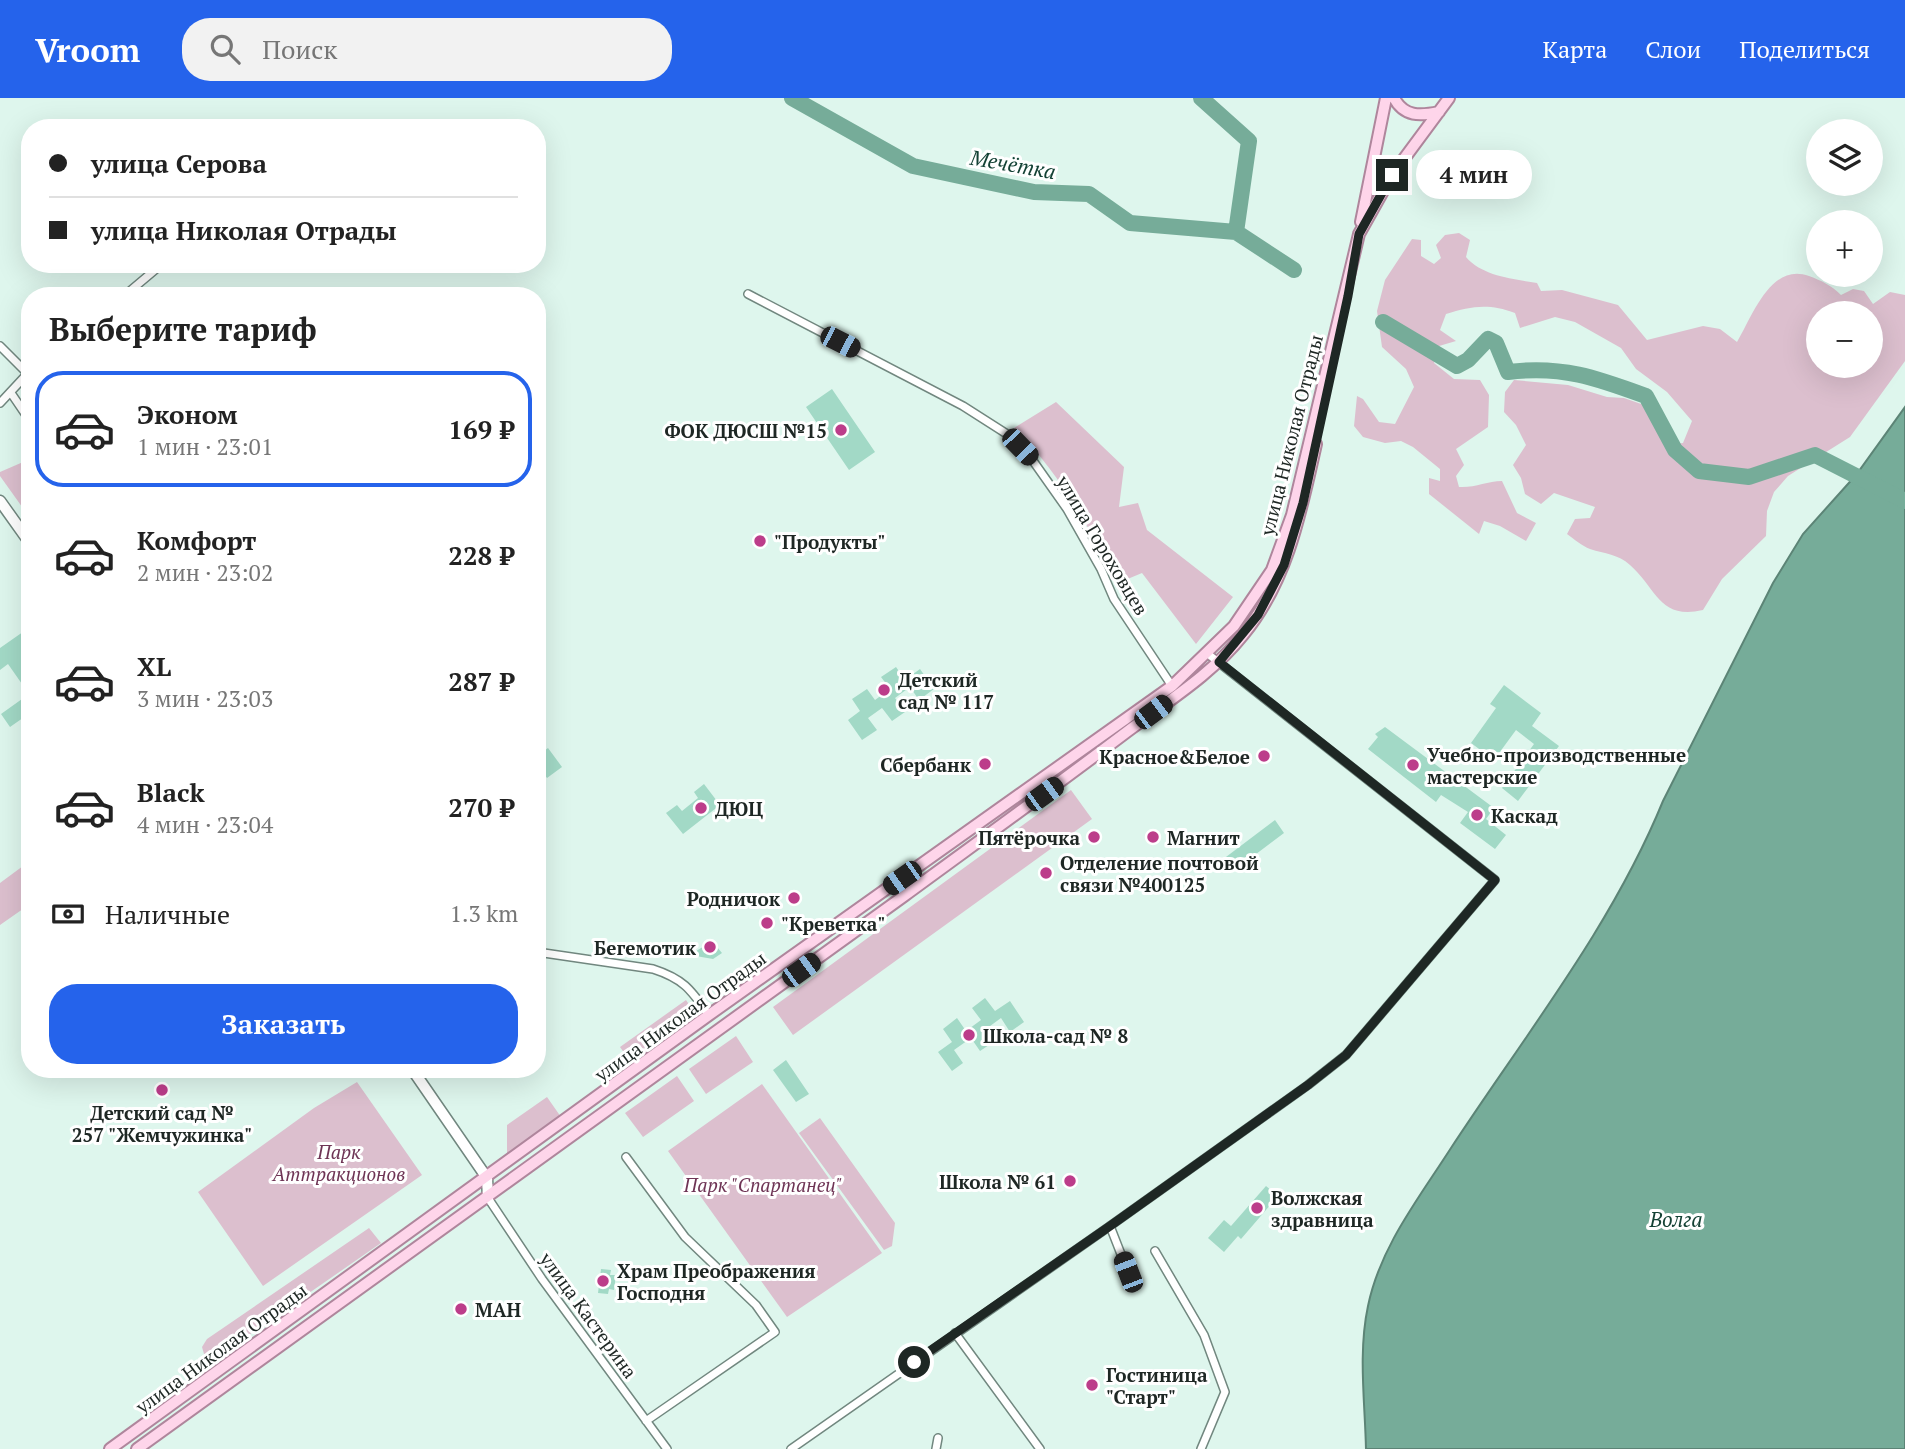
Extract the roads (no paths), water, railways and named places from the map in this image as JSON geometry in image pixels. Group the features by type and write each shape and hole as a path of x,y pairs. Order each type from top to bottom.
{"main road":[{"path":"1359,234 1386,98"},
{"path":"1394,98 1402,109 1413,115 1439,112"},
{"name":"улица Николая Отрады","path":"110,1449 709,1015 1172,686 1208,654 1234,626 1262,588 1287,532 1359,234 1392,175 1450,98"},
{"name":"улица Николая Отрады","path":"137,1449 488,1198 665,1066 1087,762 1219,662 1258,615 1284,565 1303,503 1359,234"}],"street":[{"path":"135,287 151,273"},
{"name":"улица Гороховцев","path":"748,294 963,406 1010,436 1031,458 1067,509 1101,569 1114,599 1172,686"},
{"path":"0,346 21,366"},
{"path":"0,403 21,382"},
{"path":"11,393 21,408"},
{"path":"0,501 21,530"},
{"path":"791,1449 1110,1226 1346,1055 1495,880 1208,654"},
{"path":"546,953 671,975 684,982 709,1015"},
{"path":"418,1078 487,1178 488,1198"},
{"path":"626,1157 685,1237 756,1304 775,1332 646,1421"},
{"name":"улица Кастерина","path":"488,1198 542,1279 667,1449"},
{"path":"1110,1226 1128,1272"},
{"path":"1156,1251 1204,1335 1225,1392 1201,1449"},
{"path":"955,1333 1040,1449"},
{"path":"936,1449 939,1438"}],"water":[{"name":"Волга","path":"1905,407 1905,1449 1366,1449 1363,1360 1365,1324 1374,1284 1391,1243 1426,1185 1566,979 1619,892 1773,583 1803,534 1856,475"}],"waterway":[{"name":"Мечётка","path":"792,98 913,166 1034,192 1089,194 1130,223 1236,232 1294,270"},
{"name":"Мечётка","path":"1201,98 1249,141 1236,232"},
{"name":"Мечётка","path":"1383,322 1457,366 1468,360 1488,339 1496,343 1508,372 1562,372 1595,379 1646,396 1675,450 1699,471 1749,477 1815,455 1905,501"}],"place":[{"name":"ФОК ДЮСШ №15","path":"841,430"},
{"name":"\"Продукты\"","path":"760,541"},
{"name":"Детский сад № 117","path":"884,690"},
{"name":"Красное&Белое","path":"1264,756"},
{"name":"Сбербанк","path":"985,764"},
{"name":"Учебно-производственные мастерские","path":"1413,765"},
{"name":"ДЮЦ","path":"701,808"},
{"name":"Каскад","path":"1477,815"},
{"name":"Пятёрочка","path":"1094,837"},
{"name":"Магнит","path":"1153,837"},
{"name":"Отделение почтовой связи №400125","path":"1046,873"},
{"name":"Родничок","path":"794,898"},
{"name":"\"Креветка\"","path":"767,923"},
{"name":"Бегемотик","path":"710,947"},
{"name":"Школа-сад № 8","path":"969,1035"},
{"name":"Детский сад № 257 \"Жемчужинка\"","path":"162,1090"},
{"name":"Школа № 61","path":"1070,1181"},
{"name":"Волжская здравница","path":"1257,1208"},
{"name":"Храм Преображения Господня","path":"603,1281"},
{"name":"МАН","path":"461,1309"},
{"name":"Гостиница \"Старт\"","path":"1092,1385"}],"park label":[{"name":"Парк Аттракционов","path":"339,1162"},
{"name":"Парк \"Спартанец\"","path":"763,1184"}]}
